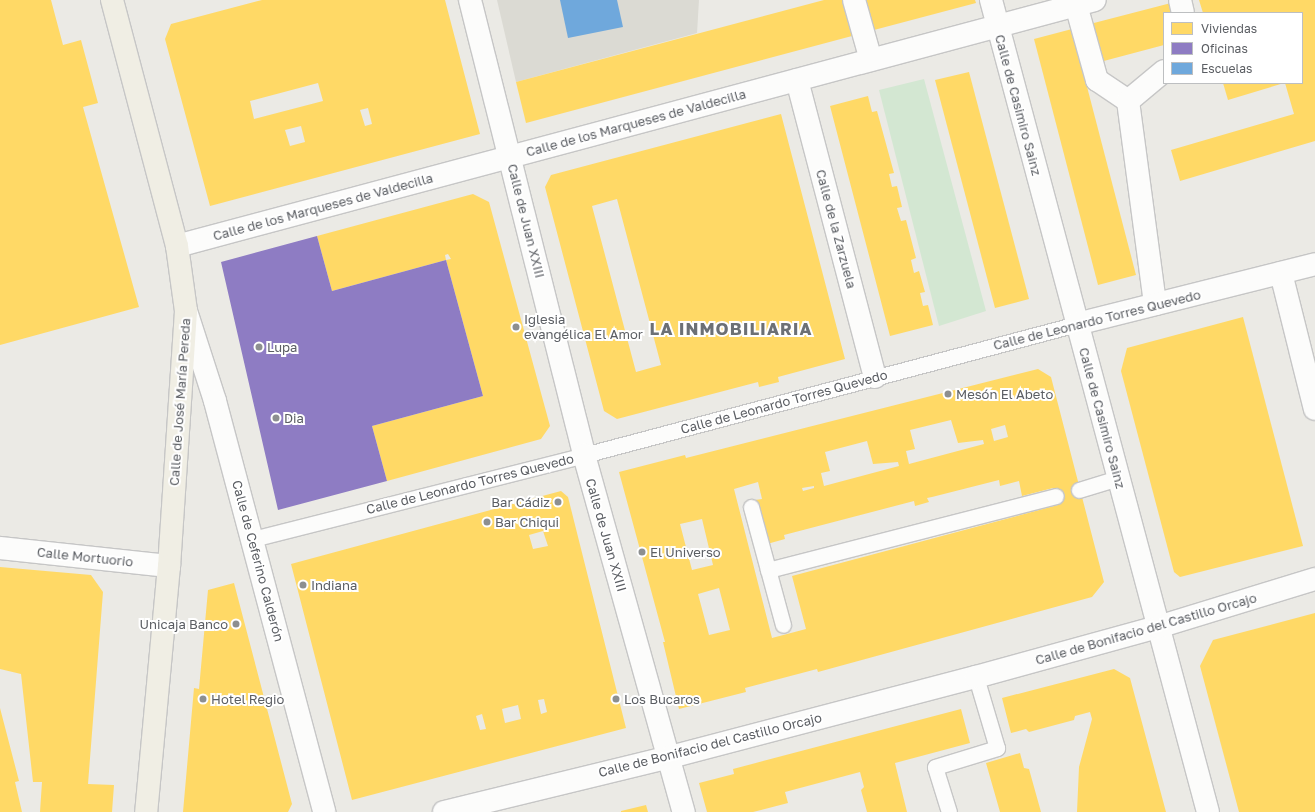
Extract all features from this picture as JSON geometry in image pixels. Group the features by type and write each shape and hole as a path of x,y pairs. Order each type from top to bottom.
{"highway":[{"name":"Calle de José María Pereda","path":"112,0 177,246 186,311 169,566 146,812"}],"street":[{"name":"Calle de Juan XXIII","path":"470,0 584,455 670,757 684,812"},
{"path":"854,0 871,60"},
{"name":"Calle de Casimiro Sainz","path":"992,0 997,26 1208,812"},
{"path":"1180,0 1183,12"},
{"name":"Calle de los Marqueses de Valdecilla","path":"177,246 1085,3"},
{"path":"1085,3 1096,80 1128,101 1154,304"},
{"path":"1128,101 1163,72"},
{"name":"Calle de la Zarzuela","path":"797,80 875,377"},
{"name":"Calle de Leonardo Torres Quevedo","path":"1077,324 1315,264"},
{"path":"1281,273 1315,409"},
{"name":"Calle de Ceferino Calderón","path":"186,311 204,362 253,539 324,812"},
{"name":"Calle Mortuorio","path":"0,548 169,566"},
{"name":"Calle de Bonifacio del Castillo Orcajo","path":"444,812 670,757 976,677 1158,627 1315,580"}],"lane":[{"name":"Calle de Leonardo Torres Quevedo","path":"253,539 584,455 1077,324"},
{"path":"1079,490 1118,478"},
{"path":"768,570 1056,496"},
{"path":"751,507 783,625"},
{"path":"949,812 935,767 997,748 976,677"}],"shaded area":[{"path":"497,0 699,0 697,33 516,82"}],"green space":[{"path":"924,79 986,311 939,326 879,90"}],"building: Viviendas":[{"path":"0,0 51,0 63,45 81,40 98,103 83,107 139,307 0,345"},
{"path":"262,0 445,0 480,134 210,206 165,39 171,24","holes":["318,83 323,101 254,119 250,101","368,108 372,124 365,126 360,110","301,126 305,142 290,146 285,130"]},
{"path":"824,0 842,0 852,36 526,123 516,82"},
{"path":"866,0 975,0 976,3 874,30"},
{"path":"1199,0 1315,0 1315,141 1180,181 1171,150 1294,114 1285,84 1303,84 1303,12 1203,12"},
{"path":"1171,3 1173,12 1163,12 1163,45 1100,62 1090,24"},
{"path":"1072,29 1136,275 1098,285 1034,39"},
{"path":"969,72 1029,299 995,308 935,80"},
{"path":"1223,84 1281,84 1228,100"},
{"path":"868,96 872,112 877,111 894,173 889,174 892,187 897,186 902,207 897,208 901,221 906,220 916,258 911,260 914,273 919,271 925,292 920,293 923,306 928,305 933,325 890,336 830,106"},
{"path":"781,114 845,359 778,377 779,382 759,387 758,382 617,419 604,411 545,187 551,175","holes":["617,199 661,365 636,372 592,206"]},
{"path":"473,194 489,202 550,426 541,439 387,481 372,426 483,396 446,260 332,291 317,236","holes":["448,254 451,259 446,260 445,255"]},
{"path":"1243,317 1303,546 1180,577 1174,572 1121,371 1127,348"},
{"path":"1038,369 1051,377 1104,582 1092,597 818,672 817,669 745,688 746,692 679,709 663,642 665,642 619,472 685,455 686,458","holes":["951,420 958,443 983,440 984,444 909,464 906,451 915,449 910,430","1005,425 1008,437 994,441 991,429","867,441 873,464 898,462 899,466 824,486 821,473 830,471 825,452","999,480 1000,486 1019,481 1022,496 1053,488 1058,505 792,576 806,629 772,638 734,489 758,482 762,499 755,500 767,544 785,539 784,535 914,501 915,506 929,502 927,498","814,486 814,488 803,491 802,488","702,519 713,565 692,570 680,524","719,588 730,630 709,635 698,594"]},
{"path":"561,491 568,497 626,728 352,800 291,564","holes":["543,531 548,546 533,549 529,535","544,699 547,712 541,714 538,700","518,705 521,719 505,723 502,709","482,714 486,729 480,730 476,716"]},
{"path":"0,567 91,575 103,592 88,784 114,785 112,812 40,812 42,782 33,782 21,674 0,669"},
{"path":"234,583 292,804 288,812 183,812 194,688 199,689 208,590"},
{"path":"1315,613 1315,812 1239,812 1200,666 1213,640"},
{"path":"1114,669 1130,678 1166,812 1077,812 1079,767 1092,719 1090,712 1075,716 1074,720 1029,732 1026,729 1011,733 1002,698"},
{"path":"0,708 19,781 15,782 22,812 0,812"},
{"path":"961,709 970,743 895,763 907,812 867,812 861,790 864,787 860,772 785,792 788,803 753,812 707,812 699,783 734,774 733,769"},
{"path":"1020,753 1024,768 1029,769 1041,812 1000,812 986,763"},
{"path":"646,805 648,812 621,812 621,811"}],"building: Oficinas":[{"path":"317,236 332,291 446,260 483,396 372,426 387,481 278,510 221,262"}],"building: Escuelas":[{"path":"560,0 617,0 623,27 568,38"}],"place":[{"name":"Iglesia evangélica El Amor","path":"516,327"},
{"name":"Lupa","path":"259,347"},
{"name":"Mesón El Abeto","path":"948,394"},
{"name":"Dia","path":"276,418"},
{"name":"Bar Cádiz","path":"558,502"},
{"name":"Bar Chiqui","path":"487,522"},
{"name":"El Universo","path":"642,552"},
{"name":"Indiana","path":"303,585"},
{"name":"Unicaja Banco","path":"236,624"},
{"name":"Hotel Regio","path":"203,699"},
{"name":"Los Bucaros","path":"616,699"}],"district":[{"name":"LA INMOBILIARIA","path":"731,329"}]}
